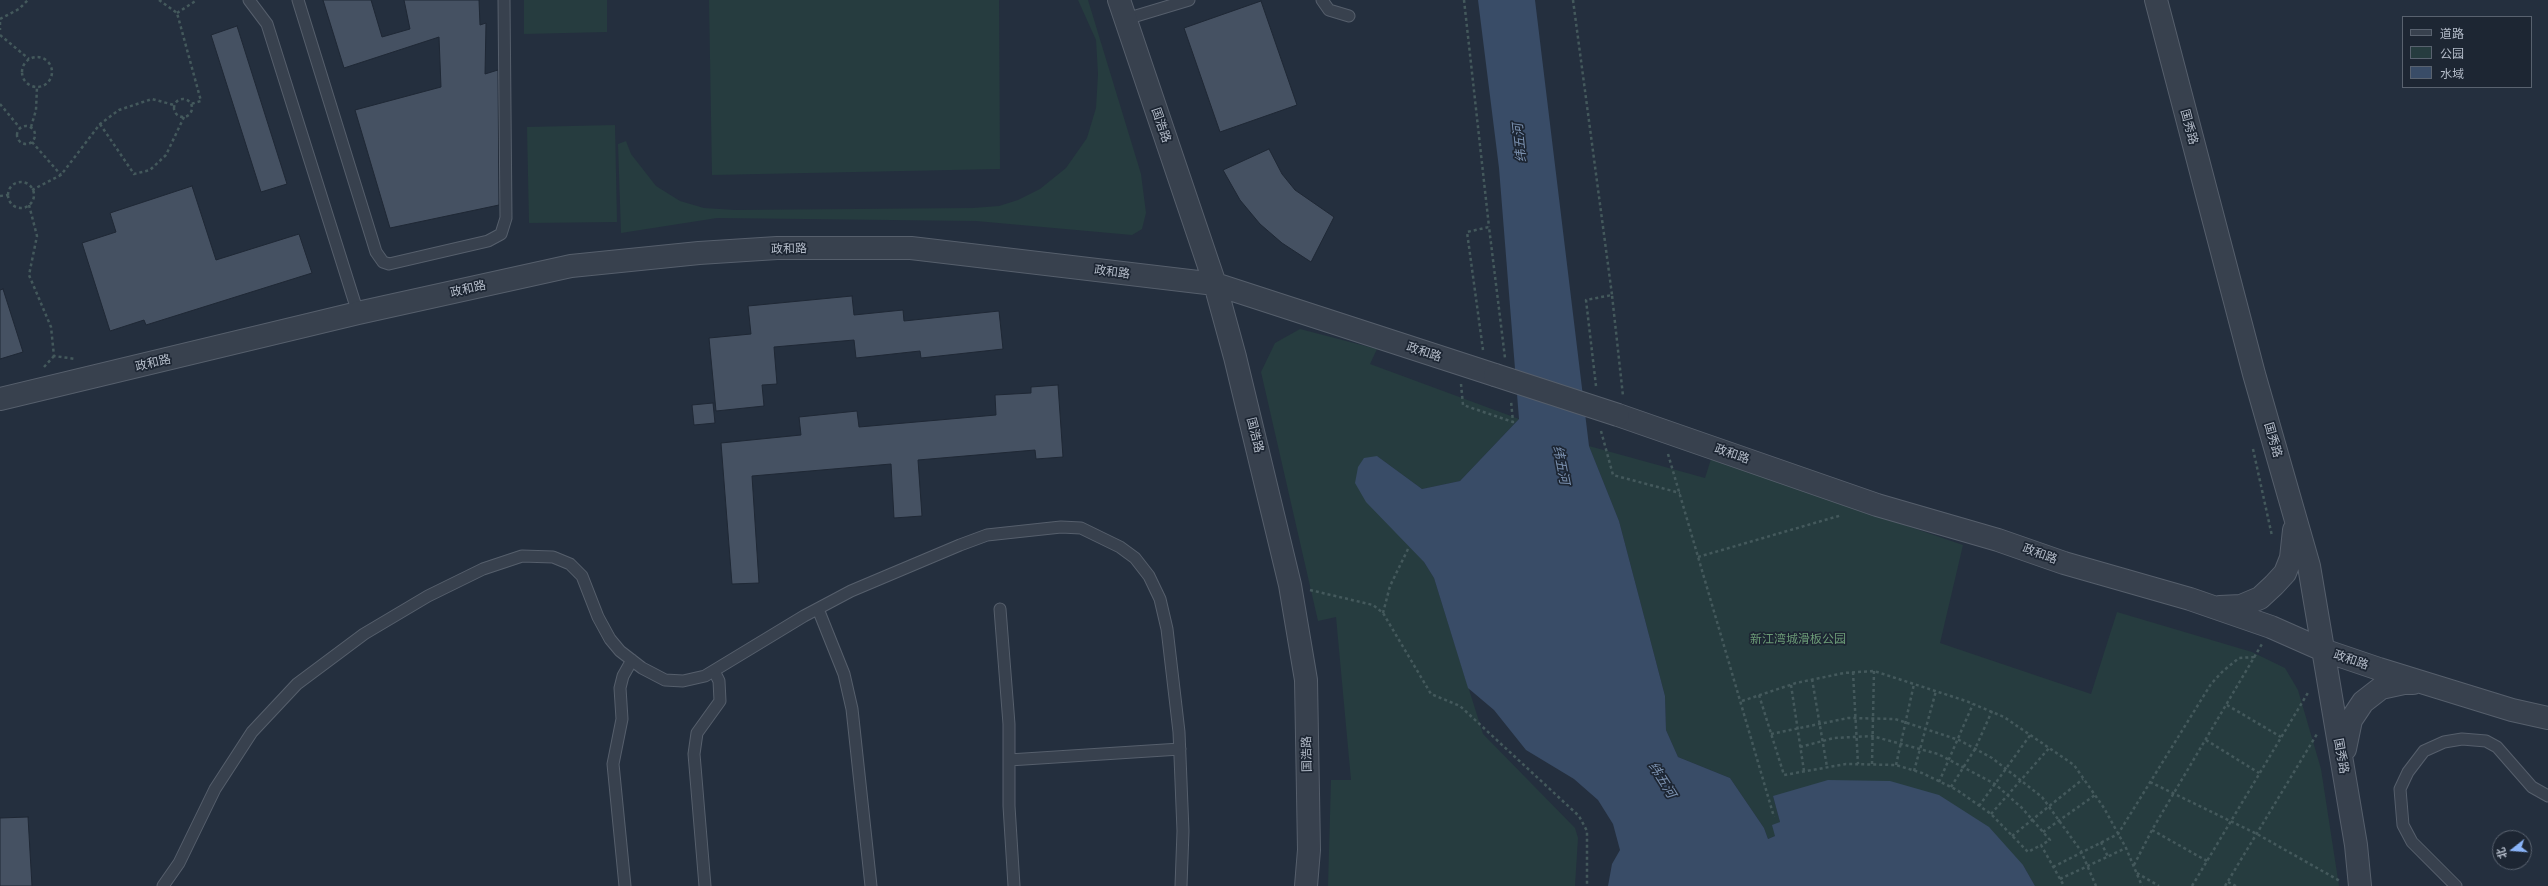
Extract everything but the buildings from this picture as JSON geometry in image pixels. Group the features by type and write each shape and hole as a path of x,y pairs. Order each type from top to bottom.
{"street":[{"name":"国秀路","path":"2156,0 2254,374 2308,566 2356,844 2351,884"},
{"name":"国浩路","path":"1122,10 1215,284 1235,357 1290,585 1306,680 1309,850 1306,886"},
{"name":"政和路","path":"0,399 358,314 571,266 699,253 777,248 911,248 1215,284 1459,364 1496,369 1621,416 1877,505 1998,540 2064,563 2218,607 2241,606 2260,598 2285,573 2291,558 2295,519"},
{"name":"政和路","path":"2190,599 2271,627 2324,657 2512,710 2548,718"},
{"name":"政和路","path":"2344,770 2346,738 2351,720 2363,702 2371,694 2392,685 2423,684"}],"lane":[{"path":"249,0 267,24 358,314"},
{"path":"298,0 376,252 383,262 389,264 488,241 501,234 506,218 504,0"},
{"path":"1122,10 1189,0"},
{"path":"1322,0 1329,10 1349,16"},
{"path":"162,886 179,863 215,789 252,732 297,684 364,634 428,596 483,569 522,556 553,557 570,564 582,576 598,617 610,638 642,668 665,680 683,681 705,676 818,609 852,591 960,545 987,536 1061,527 1081,528 1097,534 1135,558 1149,576 1160,599 1167,630 1180,749 1183,831 1181,886"},
{"path":"818,609 844,674 852,708 871,886"},
{"path":"1000,609 1009,724 1014,886"},
{"path":"624,886 613,764 622,719 620,688 623,676 632,660"},
{"path":"705,886 694,754 697,733 720,701 719,681 714,671"},
{"path":"2456,886 2412,842 2403,825 2400,789 2412,767 2424,751 2444,742 2462,739 2486,741 2497,747 2532,787 2548,796"},
{"path":"1009,760 1180,749"}],"path":[{"path":"0,30 0,21 19,9 28,0"},
{"path":"160,0 177,13 201,102 191,104"},
{"path":"177,13 197,0"},
{"path":"1464,0 1489,227 1496,369"},
{"path":"1573,0 1612,295 1621,416"},
{"path":"0,35 29,59"},
{"path":"40,57 45,59 52,68 52,73 47,83 37,87 27,83 22,73 22,68 29,59 40,57"},
{"path":"20,128 17,139 27,145 32,142 34,132 31,127 36,110 37,87"},
{"path":"100,124 134,174 150,170 166,155 184,117 192,111 191,104 188,100 182,98 176,100 174,111 178,116 184,117"},
{"path":"32,190 61,175 100,124 119,110 152,99 174,106"},
{"path":"0,104 20,128"},
{"path":"20,128 31,127"},
{"path":"32,142 61,175"},
{"path":"29,205 18,208 13,205 8,195 9,189 18,183 25,183 32,190 34,195 29,205 37,236 29,275 51,327 54,356 83,359 87,378"},
{"path":"0,196 8,195"},
{"path":"1489,227 1466,232 1496,369"},
{"path":"1596,391 1586,300 1612,295"},
{"path":"1459,364 1463,405 1513,422 1510,398"},
{"path":"1600,429 1613,476 1680,493"},
{"path":"1673,433 1668,447 1669,458 1742,701 1774,817"},
{"path":"1698,557 1847,514"},
{"path":"1383,613 1390,586 1408,549"},
{"path":"1290,585 1373,605 1383,613 1431,694 1460,706 1579,816 1587,831 1587,886"},
{"path":"2134,865 2152,830 2255,657 2271,627"},
{"path":"2053,867 2081,851 2118,834 2211,684 2223,671 2239,658 2255,657"},
{"path":"2192,886 2281,737 2324,657"},
{"path":"1742,701 1791,684 1812,679 1853,672 1874,671 1992,711 2031,734 2074,765 2095,795 2126,848 2142,886"},
{"path":"1872,764 1874,671"},
{"path":"1853,672 1855,737 1858,764"},
{"path":"1812,679 1818,724 1827,767"},
{"path":"1791,684 1804,771"},
{"path":"1896,765 1914,684"},
{"path":"1914,771 1936,691"},
{"path":"1759,695 1784,775 1827,767 1858,764 1896,765 1951,787 1991,814 2028,852 2050,840 2008,795 1995,784 1950,760 1920,749 1872,736 1822,741 1800,747"},
{"path":"1939,782 1959,740 1973,704"},
{"path":"2227,704 2281,737"},
{"path":"2225,886 2333,708"},
{"path":"1951,787 1975,749 1992,711"},
{"path":"1771,734 1798,727 1854,718 1895,719 1959,740 2007,770 2042,797 2050,806 2081,851 2096,886"},
{"path":"1979,806 2007,770 2031,734"},
{"path":"2206,740 2259,773"},
{"path":"1991,814 2050,747"},
{"path":"2012,836 2033,821 2083,778"},
{"path":"2150,782 2174,792 2257,834 2351,884"},
{"path":"2043,832 2095,795"},
{"path":"2152,830 2207,861"},
{"path":"2101,842 2108,857"},
{"path":"2041,845 2064,886"},
{"path":"2060,879 2126,848"},
{"path":"2137,872 2159,886"},
{"path":"2228,882 2236,886"}],"green space":[{"path":"524,0 607,0 607,32 524,34"},
{"path":"709,0 999,0 1000,169 712,175"},
{"path":"1078,0 1088,0 1141,174 1146,213 1142,229 1132,235 976,221 717,218 621,233 618,144 626,141 631,154 656,186 680,201 704,208 735,210 973,208 999,206 1018,200 1040,189 1066,168 1087,138 1096,108 1098,74 1096,40"},
{"path":"615,125 617,222 529,223 527,127"},
{"path":"1300,329 1377,349 1370,364 1519,419 1460,481 1422,489 1377,456 1424,562 1434,578 1483,734 1575,828 1578,838 1575,886 1328,886 1331,780 1351,780 1336,617 1318,621 1261,372 1275,343"},
{"name":"新江湾城滑板公园","path":"1589,446 1705,478 1711,459 1963,545 1940,643 2091,694 2117,612 2252,652 2285,668 2298,690 2321,769 2339,886 2035,886 2023,865 1773,796 1780,822 1775,836 1768,839 1764,828 1730,778 1678,757 1666,730 1665,696 1619,521"}],"water":[{"name":"纬五河","path":"1478,0 1535,0 1589,446 1619,521 1665,696 1666,730 1678,757 1730,778 1764,828 1768,839 1775,836 1772,825 1780,822 1773,796 1828,780 1890,781 1939,795 1989,827 2023,865 2035,886 1608,886 1612,864 1620,850 1613,824 1598,800 1574,779 1526,750 1494,710 1468,688 1434,578 1424,562 1366,502 1355,483 1358,467 1364,458 1377,456 1422,489 1460,481 1519,419 1499,168"}]}
